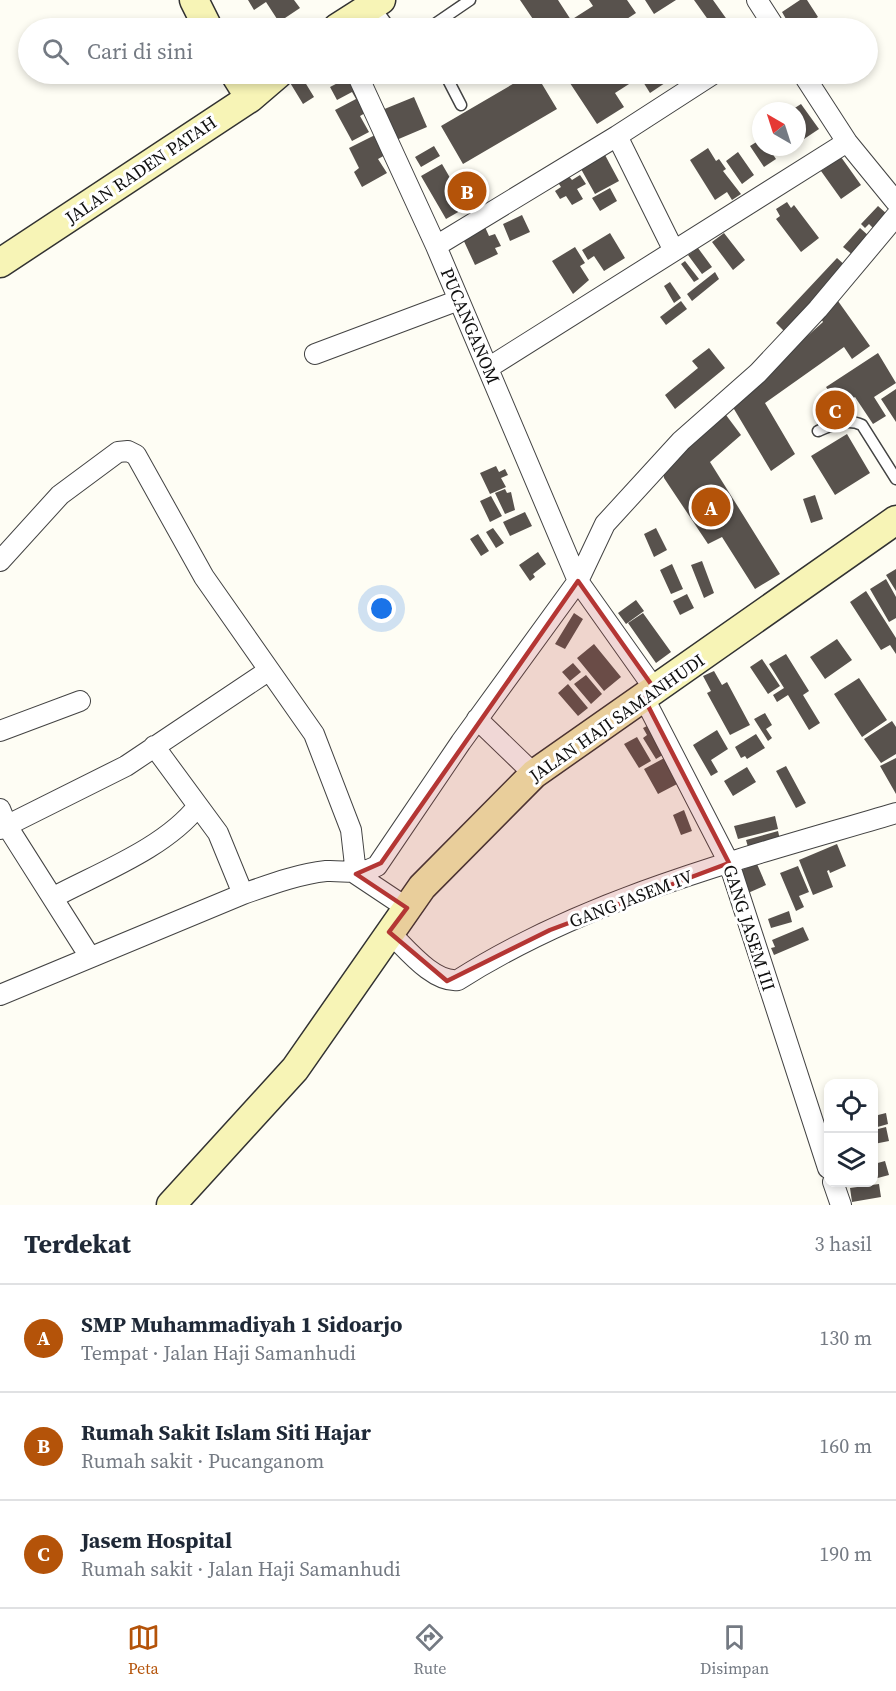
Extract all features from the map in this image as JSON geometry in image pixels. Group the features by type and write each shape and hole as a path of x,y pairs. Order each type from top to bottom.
{"street":[{"path":"194,0 203,18"},
{"path":"757,0 769,18"},
{"path":"352,18 377,2"},
{"path":"241,84 250,98"},
{"name":"JALAN RADEN PATAH","path":"0,262 250,98 266,84"},
{"name":"PUCANGANOM","path":"362,84 436,246 578,581 650,695"},
{"path":"436,246 617,136 698,84"},
{"path":"809,84 847,142 896,202"},
{"path":"617,136 674,252"},
{"path":"488,368 847,142"},
{"path":"356,874 381,863 477,719 578,581 605,524 681,441 765,365 818,309 896,216"},
{"path":"315,354 459,300"},
{"path":"0,561 60,495 118,452 128,451 135,455 204,577 314,734 351,830 356,874"},
{"name":"JALAN HAJI SAMANHUDI","path":"171,1205 295,1069 422,887 534,774 650,695 896,520"},
{"path":"90,957 54,897 2,821 126,766 268,671"},
{"name":"GANG JASEM III","path":"650,695 729,863 824,1156"},
{"path":"0,731 80,701"},
{"path":"477,719 534,774"},
{"path":"154,746 218,833 243,894"},
{"path":"54,897 168,836 187,820 198,806"},
{"name":"GANG JASEM IV","path":"389,932 434,973 447,981 458,980 550,930 655,888 729,863 896,813"},
{"path":"0,995 243,894 280,881 327,871 356,874 407,908"},
{"path":"835,1187 841,1205"}],"lane":[{"path":"444,18 471,0"},
{"path":"377,2 385,18"},
{"path":"449,84 461,105"},
{"path":"818,431 845,422 854,421 862,425 896,479"}],"highlighted area":[{"path":"578,581 656,691 644,698 729,863 550,930 447,981 389,932 407,908 356,874 381,863"}],"building":[{"path":"248,0 294,0 300,8 285,18 276,18 266,2 254,10"},
{"path":"520,0 558,0 570,18 532,18"},
{"path":"589,0 627,0 636,13 628,18 574,18 593,6"},
{"path":"645,0 676,0 654,14"},
{"path":"694,0 713,0 726,18 707,18"},
{"path":"800,0 807,0 818,17 785,18 782,12"},
{"path":"291,84 306,84 314,97 303,104"},
{"path":"336,84 358,84 372,109 360,116 369,132 352,141 335,110 356,99 352,92 337,100 330,87"},
{"path":"513,84 542,84 557,109 463,164 441,126"},
{"path":"571,84 629,84 615,93 624,107 597,124"},
{"path":"644,84 664,84 650,93"},
{"path":"414,97 427,127 394,141 382,110"},
{"path":"806,111 819,129 806,138"},
{"path":"379,133 389,153 378,159 387,173 362,187 354,172 359,168 349,148"},
{"path":"434,146 440,156 421,167 415,157"},
{"path":"708,148 716,161 719,159 726,169 723,171 741,194 732,200 727,192 715,200 690,160"},
{"path":"738,152 754,175 742,184 726,161"},
{"path":"605,155 619,181 595,194 581,169"},
{"path":"757,156 774,156 776,159 764,167"},
{"path":"841,157 861,185 841,199 821,171"},
{"path":"442,164 467,207 446,219 421,176"},
{"path":"567,174 572,180 580,175 586,184 577,189 583,199 572,205 566,196 560,199 555,191 561,187 557,181"},
{"path":"610,188 617,201 600,211 592,198"},
{"path":"787,202 791,208 794,205 819,238 801,252 776,219 780,216 776,209"},
{"path":"878,206 888,215 874,229 869,224 865,228 861,224"},
{"path":"522,215 530,232 510,241 503,224"},
{"path":"485,227 489,236 495,234 501,246 495,248 498,254 475,265 462,237"},
{"path":"860,228 870,237 854,256 843,247"},
{"path":"610,233 625,258 604,271 594,256 588,260 582,250"},
{"path":"724,233 745,260 733,270 712,242"},
{"path":"575,247 585,263 580,266 589,280 573,294 552,261"},
{"path":"698,248 712,267 702,274 688,255"},
{"path":"837,258 847,267 785,332 776,323"},
{"path":"685,261 699,279 694,282 681,264"},
{"path":"715,272 719,279 692,301 687,294"},
{"path":"670,282 681,298 674,303 664,286"},
{"path":"681,301 687,309 666,325 660,317"},
{"path":"838,301 870,346 852,359 844,347 765,403 795,454 771,471 731,404 823,322 819,315"},
{"path":"709,348 725,368 675,409 665,395 698,368 692,361"},
{"path":"878,353 896,383 874,397 886,416 873,424 855,397 840,407 826,387"},
{"path":"896,389 896,422 881,399"},
{"path":"726,415 741,435 710,462 780,574 755,589 722,537 708,544 664,478 663,470"},
{"path":"847,434 870,473 835,495 811,456"},
{"path":"496,466 499,472 505,469 508,475 501,478 506,487 490,494 480,473"},
{"path":"505,489 507,493 511,492 515,510 505,514 495,493"},
{"path":"815,495 823,519 811,523 803,499"},
{"path":"491,496 502,516 490,522 480,501"},
{"path":"525,512 532,526 510,536 503,522"},
{"path":"493,528 504,543 496,548 486,532"},
{"path":"656,528 667,550 654,557 644,534"},
{"path":"478,534 489,551 481,556 470,539"},
{"path":"538,552 546,564 533,574 535,577 530,581 519,565"},
{"path":"702,561 714,593 704,598 691,565"},
{"path":"672,564 683,589 671,594 660,570"},
{"path":"896,569 896,591 886,575"},
{"path":"886,579 896,597 896,618 889,622 870,589"},
{"path":"866,591 896,638 896,654 890,645 881,650 850,602"},
{"path":"687,594 694,608 680,615 673,601"},
{"path":"636,600 644,611 626,624 618,613"},
{"path":"574,613 583,619 565,649 555,644"},
{"path":"643,613 671,652 656,663 628,623"},
{"path":"837,639 852,660 825,679 810,657"},
{"path":"594,644 621,677 604,691 577,658"},
{"path":"786,654 809,691 803,695 820,723 809,730 788,695 777,702 773,695 784,688 769,664"},
{"path":"762,659 780,686 768,694 750,667"},
{"path":"573,663 581,672 570,681 562,672"},
{"path":"714,671 722,685 727,682 750,725 730,735 707,693 711,691 703,676"},
{"path":"586,675 602,694 591,704 574,684"},
{"path":"859,678 887,720 862,737 834,694"},
{"path":"568,684 588,708 578,716 558,693"},
{"path":"765,713 772,725 766,729 772,738 768,741 754,719"},
{"path":"892,721 896,727 896,754 881,763 864,739"},
{"path":"649,725 666,753 656,759 643,738 647,735 643,728"},
{"path":"717,730 728,749 711,760 718,772 711,776 693,745"},
{"path":"756,734 765,748 747,759 745,756 741,758 735,747"},
{"path":"637,737 651,761 639,768 624,744"},
{"path":"668,756 671,763 667,765 672,775 676,773 681,782 658,794 644,769"},
{"path":"896,758 896,794 880,766"},
{"path":"786,766 806,803 796,808 776,771"},
{"path":"747,767 756,782 733,796 724,781"},
{"path":"684,810 692,831 681,835 673,815"},
{"path":"775,816 778,829 738,839 734,826"},
{"path":"778,831 781,844 750,854 746,840"},
{"path":"837,844 846,866 830,873 829,870 827,871 833,887 813,895 799,860"},
{"path":"757,864 766,885 748,893 739,871"},
{"path":"798,866 809,892 799,896 804,907 796,911 780,873"},
{"path":"789,911 792,922 771,928 768,919"},
{"path":"803,927 809,940 774,955 771,948 775,947 772,940"},
{"path":"886,1113 888,1124 878,1127 878,1115"},
{"path":"886,1127 889,1141 878,1143 878,1129"},
{"path":"885,1161 889,1175 878,1178 878,1163"},
{"path":"878,1184 881,1197 852,1202 850,1188 878,1187"}],"place":[{"name":"Rumah Sakit Islam Siti Hajar","path":"467,191"},
{"name":"Jasem Hospital","path":"835,410"},
{"name":"SMP Muhammadiyah 1 Sidoarjo","path":"711,507"}]}
